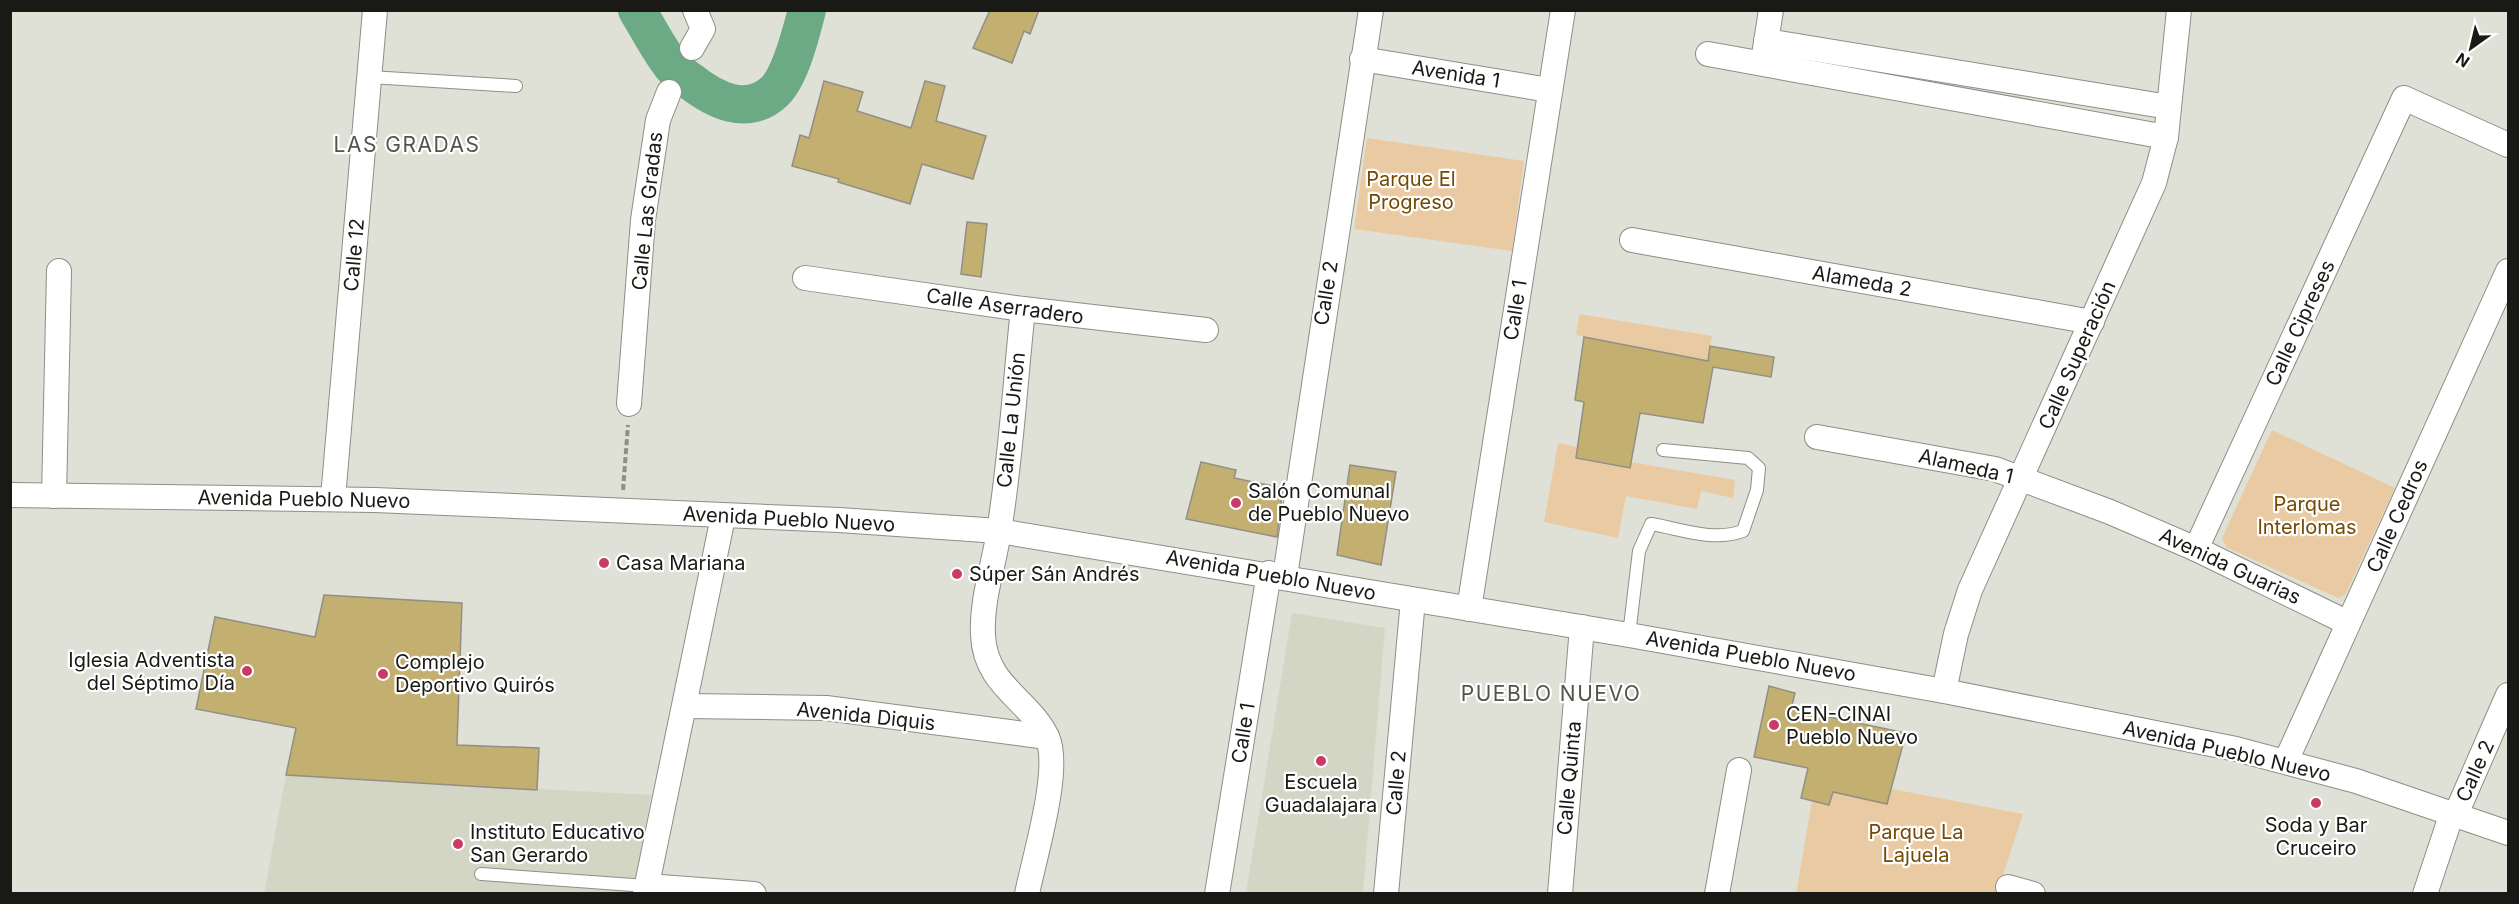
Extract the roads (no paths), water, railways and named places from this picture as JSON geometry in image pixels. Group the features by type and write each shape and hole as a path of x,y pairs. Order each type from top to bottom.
{"street":[{"name":"Calle 12","path":"333,498 375,10"},
{"name":"Calle 2","path":"1277,575 1371,10"},
{"name":"Calle 1","path":"1469,609 1563,10"},
{"path":"1764,52 1771,10"},
{"name":"Calle Superación","path":"1944,691 1962,610 2154,183 2166,137 2179,10"},
{"path":"1764,52 2166,137"},
{"path":"1708,54 1764,52 2169,107"},
{"name":"Avenida 1","path":"1362,59 1550,90"},
{"name":"Calle Las Gradas","path":"629,404 643,220 658,120 669,92"},
{"name":"Calle Cipreses","path":"2196,549 2404,98 2508,145"},
{"name":"Alameda 2","path":"1632,240 2092,322"},
{"path":"54,496 59,270"},
{"name":"Calle Aserradero","path":"805,278 1023,309 1206,330"},
{"name":"Calle Cedros","path":"2286,761 2506,281"},
{"name":"Calle La Unión","path":"1023,309 999,531 982,637 991,666 1007,691 1029,712 1047,737"},
{"name":"Alameda 1","path":"1817,437 1995,469 2110,512"},
{"name":"Avenida Pueblo Nuevo","path":"10,495 333,498 723,517 839,520 999,531 1629,634 1944,691 2286,761 2454,813 2508,833"},
{"name":"Avenida Guarias","path":"2110,512 2196,549 2348,623"},
{"path":"723,517 646,890 754,894"},
{"name":"Calle 1","path":"1217,894 1277,575"},
{"name":"Calle 2","path":"1386,894 1413,600"},
{"name":"Calle Quinta","path":"1560,894 1582,627"},
{"name":"Calle 2","path":"2425,894 2454,813 2508,695"},
{"name":"Avenida Diquis","path":"685,706 826,708 1047,737"},
{"path":"1027,894 1051,777 1052,754 1047,737"},
{"path":"1717,894 1739,770"},
{"path":"2008,887 2033,894"}],"lane":[{"path":"370,76 516,86"},
{"path":"1629,634 1639,551 1651,524 1706,536 1730,535 1743,531 1757,490 1759,468 1748,458 1663,450"},
{"path":"481,874 646,890"}],"waterway":[{"path":"637,10 675,69 709,94 730,103 742,104 764,99 781,84 795,53 807,10"}],"place":[{"name":"Salón Comunal de Pueblo Nuevo","path":"1236,503"},
{"name":"Casa Mariana","path":"604,563"},
{"name":"Súper Sán Andrés","path":"957,574"},
{"name":"Iglesia Adventista del Séptimo Día","path":"247,671"},
{"name":"Complejo Deportivo Quirós","path":"383,674"},
{"name":"CEN-CINAI Pueblo Nuevo","path":"1774,725"},
{"name":"Escuela Guadalajara","path":"1321,761"},
{"name":"Soda y Bar Cruceiro","path":"2316,803"},
{"name":"Instituto Educativo San Gerardo","path":"458,844"}],"district":[{"name":"LAS GRADAS","path":"407,144"},
{"name":"PUEBLO NUEVO","path":"1551,693"}],"park label":[{"name":"Parque El Progreso","path":"1411,190"},
{"name":"Parque Interlomas","path":"2307,516"},
{"name":"Parque La Lajuela","path":"1916,844"}]}
